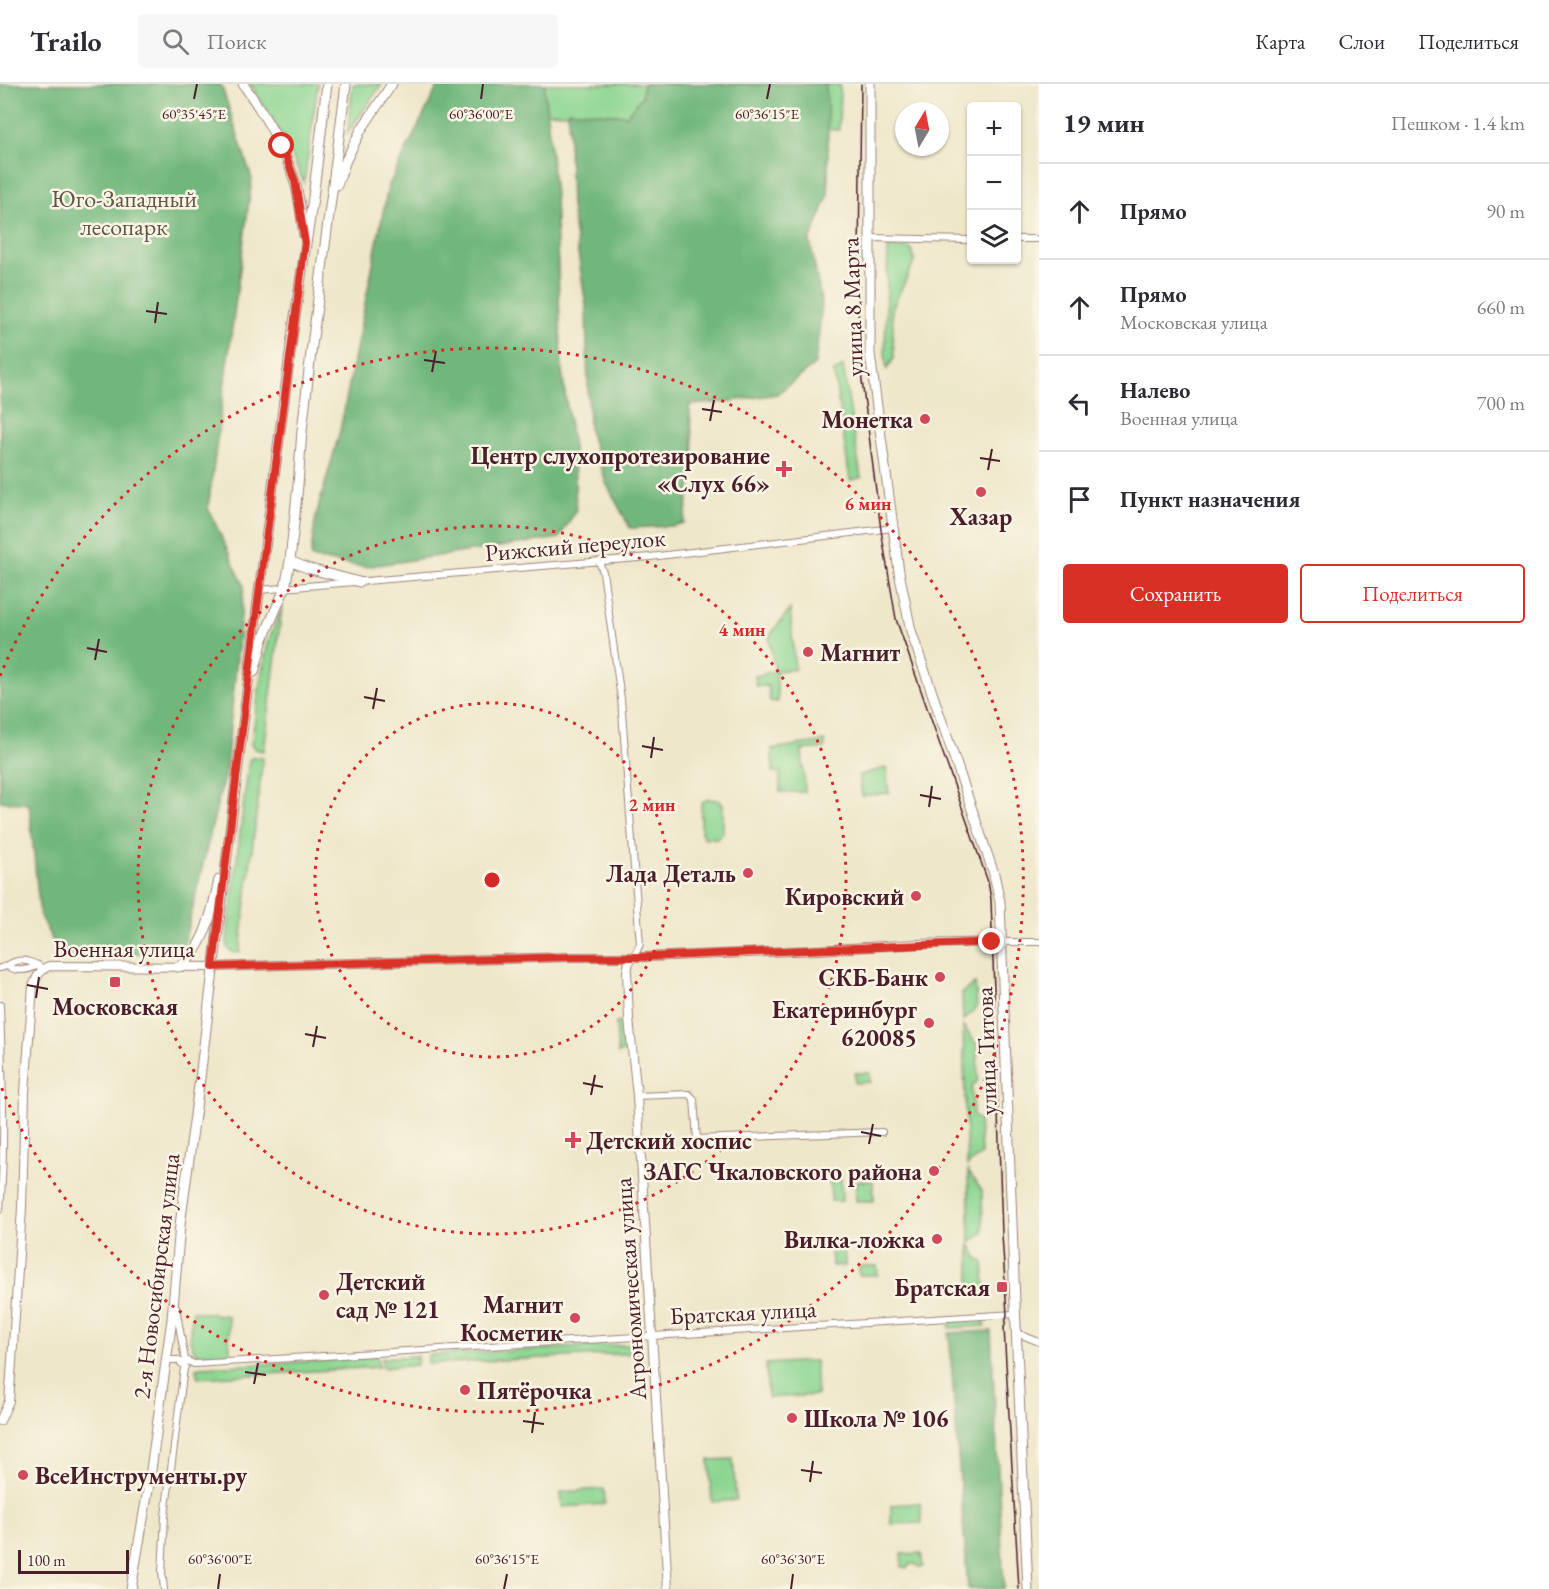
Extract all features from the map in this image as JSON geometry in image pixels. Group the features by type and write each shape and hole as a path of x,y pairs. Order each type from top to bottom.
{"main road":[{"path":"243,84 282,146 295,181 305,243"},
{"path":"178,967 190,958 209,922 219,880 225,871 259,590 327,84"},
{"path":"245,709 263,639 285,588 290,561 302,431 346,84"},
{"path":"331,204 346,160 361,130 392,84"},
{"name":"улица 8 Марта","path":"870,84 870,354 893,528"},
{"name":"улица Титова","path":"893,528 904,602 911,631 999,891 1028,1589"},
{"path":"290,561 358,582"},
{"name":"2-я Новосибирская улица","path":"131,1589 167,1360 180,1225 225,871"}],"street":[{"path":"869,238 967,240"},
{"path":"1021,239 1039,239"},
{"name":"Рижский переулок","path":"259,590 599,562 736,548 893,528"},
{"name":"Агрономическая улица","path":"599,562 603,572 621,699 640,944 629,962 627,972 629,1019 637,1096 668,1589"},
{"path":"1002,942 1039,942"},
{"name":"Военная улица","path":"40,967 31,962 19,961 8,966 13,969 30,970 48,966 213,967 634,957 1002,942"},
{"path":"0,968 8,966"},
{"path":"0,1421 9,1401 22,1208 33,986 40,967"},
{"path":"0,1005 2,1088 0,1209"},
{"path":"637,1096 689,1094 694,1100 697,1139 882,1132"},
{"path":"164,1589 162,1572 165,1516 185,1364 174,1299"},
{"name":"Братская улица","path":"167,1360 195,1364 1015,1314"},
{"path":"1017,1333 1039,1342"}],"green space":[{"name":"Юго-Западный лесопарк","path":"0,84 221,84 252,179 208,508 244,586 226,768 182,952 60,955 40,916 29,804 0,801"},
{"path":"250,84 318,84 304,183 283,136"},
{"path":"353,84 382,84 347,134"},
{"path":"439,84 545,84 555,196 562,371 574,455 576,510 559,538 364,567 312,558 316,516 340,431 388,187"},
{"path":"535,84 840,84 839,130 533,111"},
{"path":"643,84 826,84 828,196 810,241 822,305 815,364 777,394 689,405 695,462 684,523 673,526 630,528 606,483 589,430 586,306 571,206 568,110 627,115 642,96"},
{"path":"888,248 909,248 913,252 914,262 892,309 894,358 887,369 885,354"},
{"path":"843,366 861,478 850,480 834,372"},
{"path":"282,607 264,751 255,749 251,745 269,639"},
{"path":"790,609 795,669 776,671 778,702 770,701 768,686 756,686 755,676 775,671 769,637"},
{"path":"825,741 825,748 802,750 805,792 780,792 780,772 773,772 772,749"},
{"path":"254,757 263,758 240,952 235,953 228,949 227,940 249,760"},
{"path":"886,768 889,793 862,796 859,775"},
{"path":"708,799 719,800 723,805 723,834 718,838 704,838 701,832 701,806"},
{"path":"975,983 977,1007 963,1021 962,993"},
{"path":"621,1022 624,1026 625,1049 618,1054 616,1023"},
{"path":"963,1026 977,1045 978,1080 972,1087 973,1115 979,1120 981,1154 967,1166"},
{"path":"855,1073 870,1073 870,1082 855,1083"},
{"path":"968,1171 982,1191 983,1233 970,1242"},
{"path":"830,1179 841,1179 842,1201 831,1201"},
{"path":"856,1181 873,1181 874,1201 856,1201"},
{"path":"831,1244 844,1244 845,1266 832,1266"},
{"path":"970,1244 977,1257 984,1263 985,1296 978,1297 970,1283"},
{"path":"859,1266 877,1266 878,1275 859,1275"},
{"path":"193,1311 228,1316 230,1353 225,1355 197,1354 190,1340"},
{"path":"983,1319 985,1326 950,1328 949,1323 952,1320"},
{"path":"991,1331 1004,1589 968,1589 949,1333"},
{"path":"638,1344 640,1353 428,1364 428,1355"},
{"path":"377,1356 379,1367 198,1378 196,1369 199,1367"},
{"path":"417,1356 417,1365 383,1368 382,1358"},
{"path":"815,1361 817,1395 768,1398 766,1364"},
{"path":"733,1459 736,1500 712,1502 709,1460"},
{"path":"604,1489 605,1504 562,1507 561,1492"},
{"path":"920,1503 922,1523 891,1524 891,1505"},
{"path":"921,1553 923,1567 911,1564 907,1568 902,1567 901,1554"}],"tram line":[{"path":"861,84 858,349 881,530 896,619 988,882 991,899 1002,1234 1007,1315 1004,1328 1019,1589"}],"place":[{"name":"Монетка","path":"925,419"},
{"name":"Центр слухопротезирование «Слух 66»","path":"784,469"},
{"name":"Хазар","path":"981,492"},
{"name":"Магнит","path":"808,652"},
{"name":"Лада Деталь","path":"748,873"},
{"name":"Кировский","path":"916,896"},
{"name":"СКБ-Банк","path":"940,977"},
{"name":"Московская","path":"115,982"},
{"name":"Екатеринбург 620085","path":"929,1023"},
{"name":"Детский хоспис","path":"573,1140"},
{"name":"ЗАГС Чкаловского района","path":"934,1171"},
{"name":"Вилка-ложка","path":"937,1239"},
{"name":"Братская","path":"1002,1287"},
{"name":"Детский сад № 121","path":"324,1295"},
{"name":"Магнит Косметик","path":"575,1318"},
{"name":"Пятёрочка","path":"465,1390"},
{"name":"Школа № 106","path":"792,1418"},
{"name":"ВсеИнструменты.ру","path":"23,1475"}],"route":[{"path":"282,146 295,181 305,243 213,967 645,957 992,942"}]}
